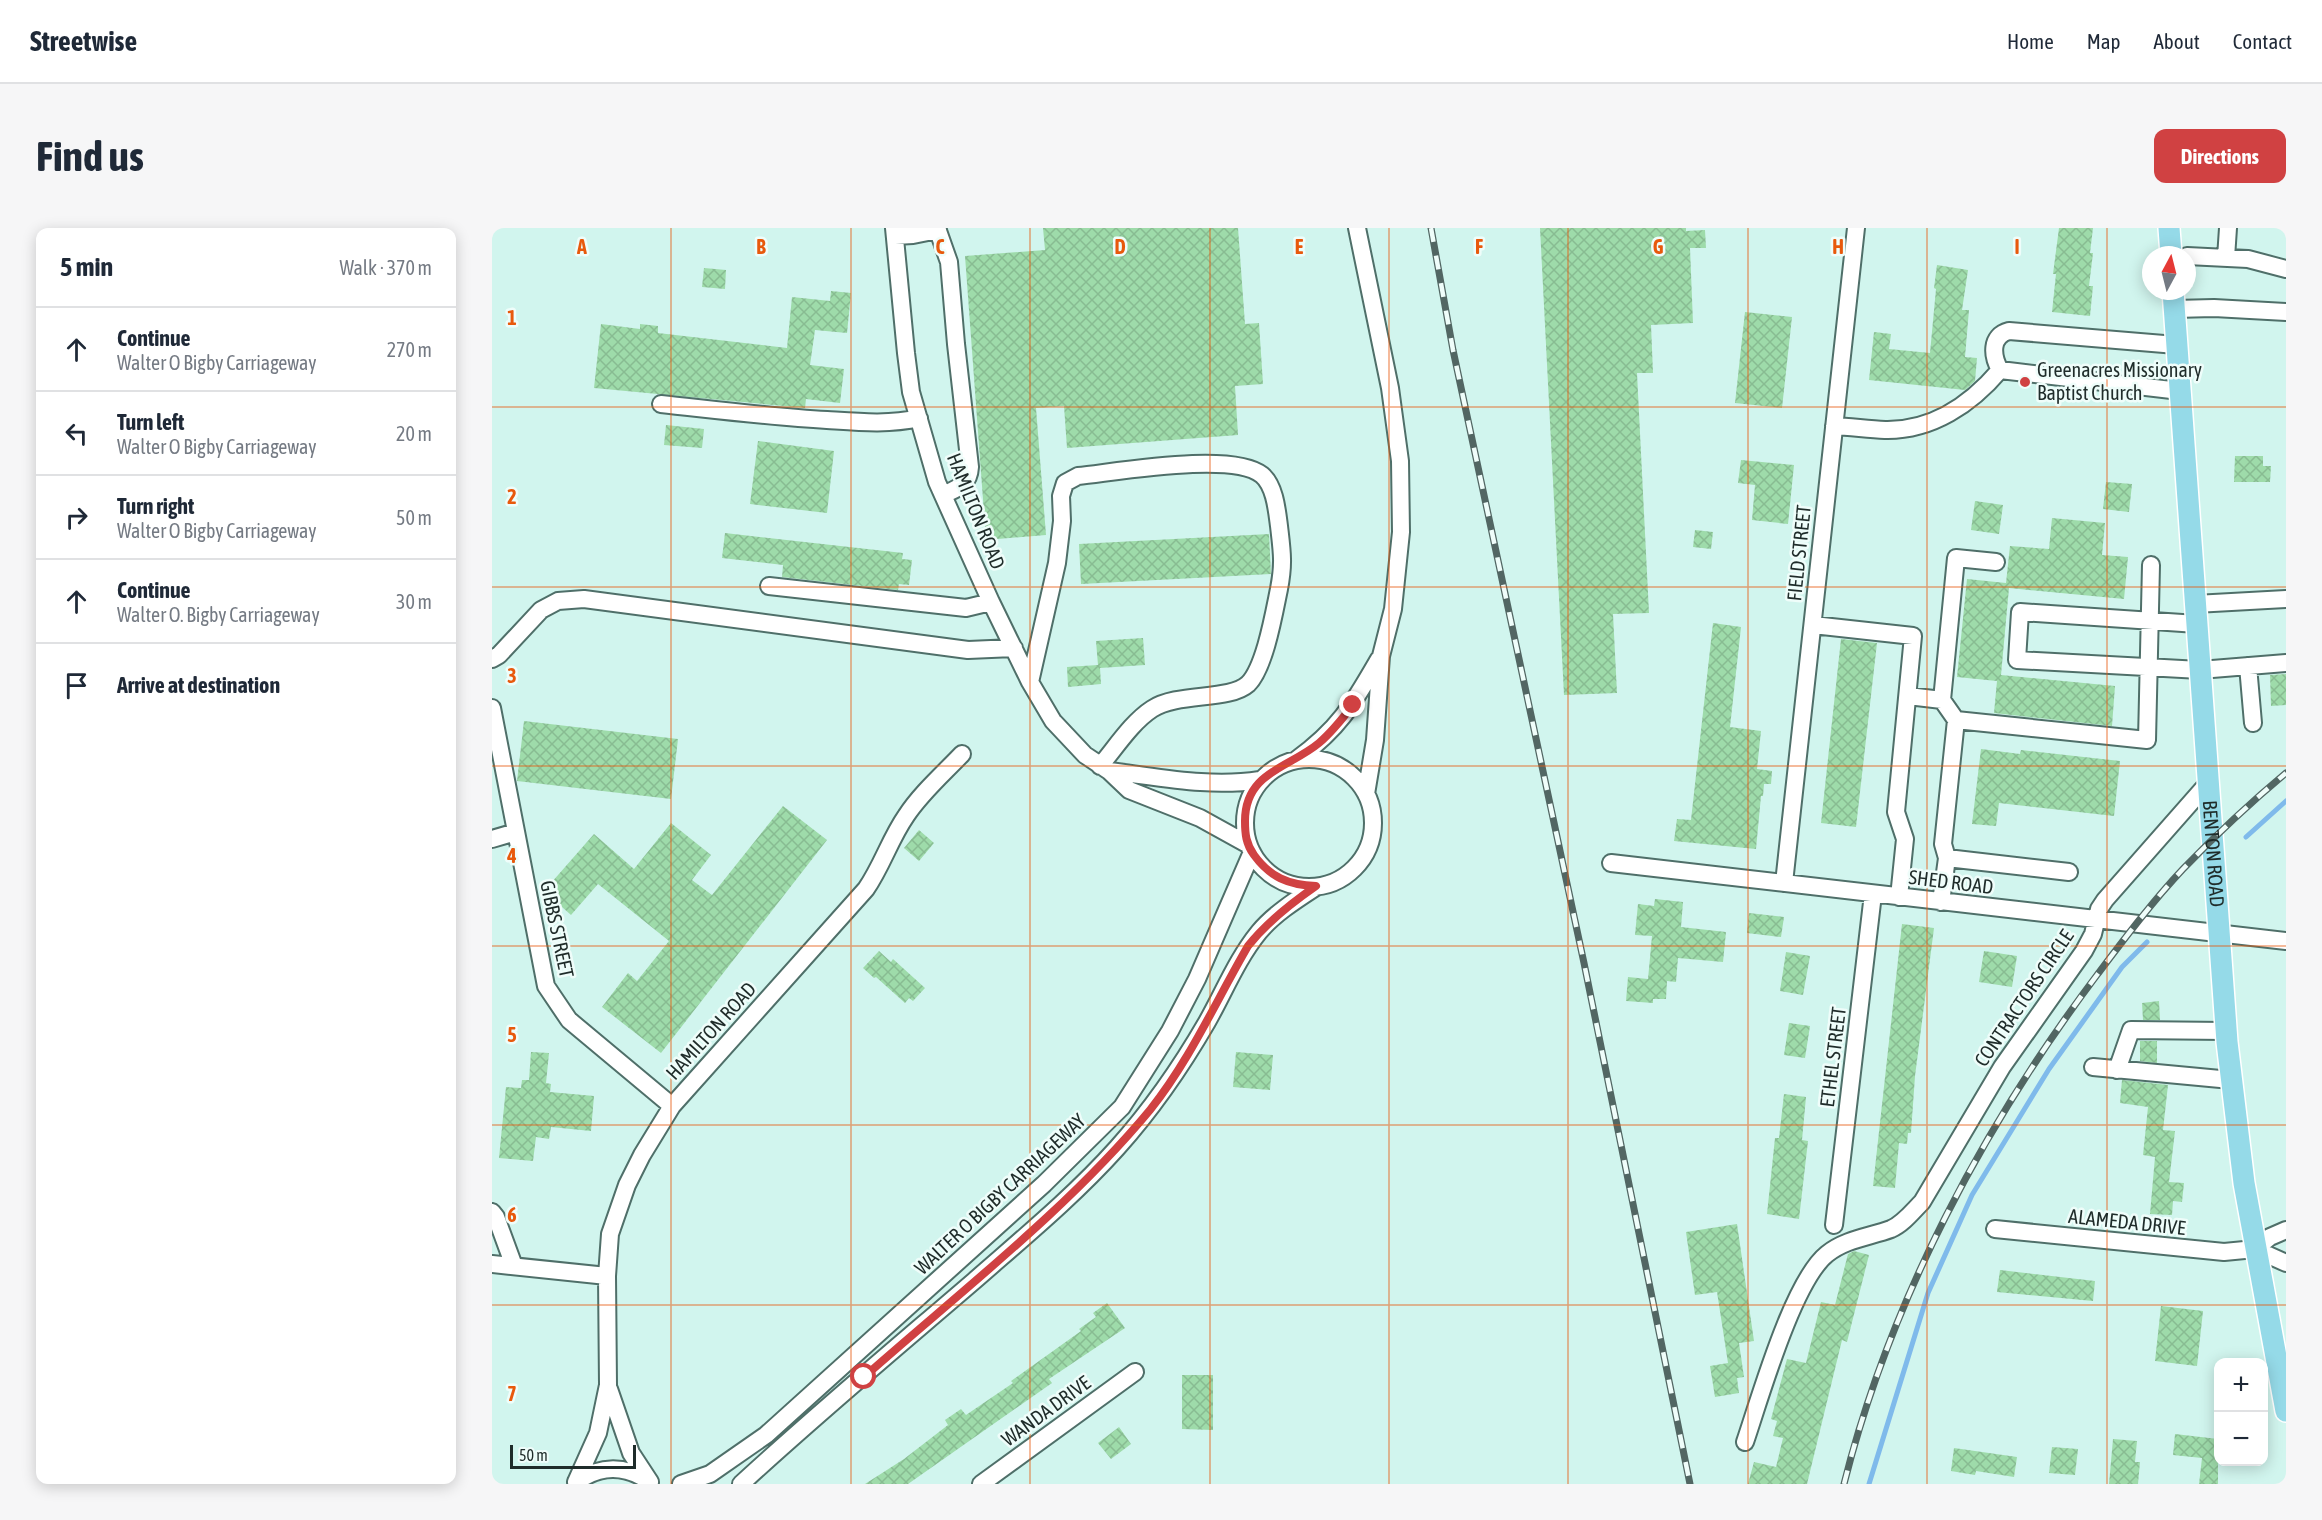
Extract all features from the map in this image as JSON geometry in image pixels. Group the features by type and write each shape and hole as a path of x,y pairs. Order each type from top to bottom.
{"main road":[{"path":"2169,228 2170,246"},
{"name":"BENTON ROAD","path":"2174,300 2226,1031 2244,1182 2286,1411"}],"street":[{"path":"1357,228 1390,388 1400,461 1401,532 1393,609 1381,656 1377,729 1366,794"},
{"name":"FIELD STREET","path":"1784,883 1856,228"},
{"path":"2226,258 2228,228"},
{"path":"895,232 914,236 937,229 949,262 970,467 964,486 943,495"},
{"name":"HAMILTON ROAD","path":"895,232 911,392 943,495 1030,682 1053,721 1085,755 1105,768 1129,790 1200,818 1249,848"},
{"path":"2196,256 2248,259 2286,269"},
{"path":"2174,300 2214,308 2286,312"},
{"path":"2000,370 1994,360 1994,350 1997,338 2002,332 2009,331 2176,345"},
{"path":"1834,426 1902,429 1944,417 1972,399 2000,370"},
{"path":"2000,370 2180,391"},
{"path":"661,404 778,417 841,421 897,423 919,418"},
{"path":"1030,682 1057,563 1062,521 1061,496 1065,483 1078,476 1211,463 1241,467 1263,476 1275,498 1284,566 1273,620 1260,664 1248,684 1222,694 1185,697 1153,708 1131,729 1105,768 1185,782 1241,783 1260,780 1277,767 1296,760 1321,742 1353,705 1381,656"},
{"path":"1941,902 1947,858 1943,844 1956,720 1942,700 1956,558 1996,562"},
{"path":"1956,720 2147,740 2151,565"},
{"path":"769,586 966,608 991,602"},
{"path":"492,659 499,655 541,610 558,601 584,598 968,650 1014,648"},
{"path":"2286,599 2149,621 2020,612 2018,660 2200,670 2286,663"},
{"path":"1813,625 1913,636 1896,812 1905,839 1899,897"},
{"path":"2248,666 2253,723"},
{"path":"1908,696 1942,700"},
{"name":"GIBBS STREET","path":"492,708 546,986 568,1020 672,1106"},
{"name":"HAMILTON ROAD","path":"575,1483 598,1433 608,1385 607,1276 610,1234 627,1185 642,1155 672,1106 866,889 877,873 896,831 907,814 962,754"},
{"path":"1249,848 1263,868 1278,879 1296,886 1316,886 1335,881 1353,870 1365,853 1372,834 1372,813 1366,794 1354,777 1337,765 1317,759 1296,760"},
{"name":"WALTER O BIGBY CARRIAGEWAY","path":"681,1484 710,1474 766,1435 1044,1184 1122,1107 1170,1031 1197,980 1249,848 1245,815 1250,797 1260,780"},
{"name":"CONTRACTORS CIRCLE","path":"1745,1442 1777,1349 1798,1296 1812,1271 1825,1254 1843,1243 1893,1228 1922,1202 2002,1067 2084,951 2093,934 2099,909 2208,783"},
{"path":"492,839 516,832"},
{"path":"1947,858 2069,872"},
{"name":"SHED ROAD","path":"1611,863 2286,941"},
{"path":"741,1484 808,1422 864,1377 1025,1236 1075,1191 1116,1149 1151,1108 1187,1058 1248,946 1275,916 1316,886"},
{"name":"ETHEL STREET","path":"1834,1225 1873,894"},
{"path":"2117,1070 2131,1030 2226,1031"},
{"path":"2093,1067 2231,1080"},
{"path":"492,1212 496,1217 514,1266"},
{"name":"ALAMEDA DRIVE","path":"1995,1229 2207,1252 2256,1249 2286,1263"},
{"path":"2256,1249 2270,1237 2286,1230"},
{"path":"492,1264 607,1276"},
{"name":"WANDA DRIVE","path":"981,1484 1135,1372"},
{"name":"HAMILTON ROAD","path":"608,1385 631,1453 651,1483"},
{"path":"575,1483 590,1473 605,1468 629,1471 651,1483"}],"building":[{"path":"1043,228 1238,228 1245,324 1259,323 1263,384 1235,386 1238,435 1067,448 1064,406 1036,408 1046,535 986,540 965,256 1045,250"},
{"path":"1540,228 1705,230 1706,248 1690,248 1693,323 1651,325 1653,373 1637,373 1649,613 1613,614 1617,693 1564,695"},
{"path":"2059,228 2093,228 2090,253 2093,253 2089,286 2093,286 2090,316 2052,312 2056,274 2053,274"},
{"path":"1937,265 1968,270 1962,310 1969,310 1965,357 1977,358 1975,381 1965,390 1869,380 1874,332 1891,334 1889,349 1930,353"},
{"path":"704,268 726,270 725,289 702,287"},
{"path":"831,291 851,293 847,333 815,330 810,365 844,369 840,403 806,399 805,408 594,388 601,324 640,329 640,324 658,326 658,333 787,348 792,297 830,301"},
{"path":"1745,312 1792,317 1782,408 1735,403"},
{"path":"666,425 704,429 702,448 664,445"},
{"path":"758,441 834,451 827,513 750,504"},
{"path":"2235,456 2263,456 2263,466 2271,466 2270,482 2234,482"},
{"path":"1741,460 1794,465 1788,524 1752,520 1755,485 1738,483"},
{"path":"2106,482 2132,484 2129,512 2103,509"},
{"path":"1975,501 2003,505 1999,534 1971,530"},
{"path":"2052,518 2105,523 2102,555 2128,557 2124,599 2009,588 2001,675 2115,686 2112,726 1994,713 1997,681 1957,677 1967,579 2006,583 2010,546 2049,549"},
{"path":"1695,530 1713,532 1711,549 1693,547"},
{"path":"725,533 903,553 902,559 912,560 909,585 899,584 898,590 782,577 783,565 722,558"},
{"path":"1269,534 1271,574 1081,584 1079,544"},
{"path":"1713,623 1741,627 1730,727 1761,731 1757,769 1772,771 1771,784 1764,784 1763,796 1761,796 1756,849 1674,841 1677,819 1691,820"},
{"path":"1143,638 1145,665 1100,668 1101,684 1068,687 1067,667 1098,665 1096,641"},
{"path":"1841,639 1877,643 1856,827 1821,823"},
{"path":"2286,674 2286,705 2271,706 2270,675"},
{"path":"524,721 678,739 671,799 517,781"},
{"path":"1981,749 2020,754 2021,750 2120,761 2114,816 1999,803 1996,826 1972,824"},
{"path":"783,806 827,840 661,1053 602,1007 628,973 637,981 669,941 598,884 571,915 544,891 594,834 634,869 671,823 711,855 692,880 712,895"},
{"path":"919,830 934,843 919,861 904,848"},
{"path":"1655,899 1683,902 1681,927 1726,932 1723,962 1678,958 1676,982 1667,981 1666,999 1653,999 1653,1003 1626,1001 1628,977 1648,979 1652,936 1635,935 1638,904 1654,906"},
{"path":"1749,913 1784,917 1781,937 1747,933"},
{"path":"1902,924 1934,928 1915,1076 1911,1133 1908,1133 1907,1144 1899,1143 1895,1188 1873,1186"},
{"path":"879,951 891,962 893,959 925,988 913,1001 909,998 905,1003 863,968"},
{"path":"1984,951 2017,956 2012,987 1979,982"},
{"path":"1786,952 1810,956 1803,995 1780,991"},
{"path":"2159,1001 2160,1020 2143,1020 2142,1003"},
{"path":"1789,1023 1810,1026 1805,1058 1784,1055"},
{"path":"2140,1041 2157,1041 2157,1063 2140,1061"},
{"path":"531,1052 549,1053 546,1083 551,1084 550,1092 594,1096 591,1131 551,1127 549,1139 536,1137 533,1161 499,1158 506,1087 521,1088 522,1080 529,1080"},
{"path":"1236,1052 1273,1055 1270,1090 1233,1087"},
{"path":"2122,1080 2168,1085 2163,1130 2175,1131 2169,1182 2184,1183 2182,1202 2173,1201 2172,1215 2150,1214 2155,1157 2143,1155 2148,1107 2120,1103"},
{"path":"1784,1094 1806,1097 1802,1140 1808,1141 1799,1219 1767,1214 1775,1138 1779,1138"},
{"path":"1737,1224 1754,1341 1739,1343 1744,1377 1737,1378 1739,1393 1715,1397 1710,1366 1728,1363 1717,1292 1695,1295 1686,1232"},
{"path":"1854,1251 1869,1255 1847,1342 1842,1340 1807,1484 1748,1484 1754,1462 1776,1467 1783,1438 1773,1436 1777,1421 1771,1419 1787,1359 1806,1363 1821,1302 1835,1305 1848,1254"},
{"path":"2000,1270 2095,1281 2093,1301 1997,1292"},
{"path":"1107,1303 1125,1328 1049,1379 1052,1383 908,1484 865,1484 904,1459 948,1425 945,1420 961,1409 966,1415 1013,1383 1011,1381 1081,1331 1079,1329 1096,1317 1093,1313"},
{"path":"2161,1306 2203,1311 2197,1366 2155,1361"},
{"path":"1182,1375 1213,1375 1213,1430 1182,1429"},
{"path":"1119,1427 1131,1444 1111,1459 1098,1443"},
{"path":"2175,1434 2214,1439 2214,1466 2218,1466 2218,1484 2199,1484 2202,1458 2173,1455"},
{"path":"2113,1439 2137,1441 2135,1462 2140,1462 2138,1484 2109,1484"},
{"path":"2052,1447 2078,1449 2075,1475 2049,1473"},
{"path":"1954,1448 2017,1457 2014,1477 1976,1471 1975,1475 1951,1471"}],"waterway":[{"path":"2246,837 2286,801"},
{"path":"1869,1484 1928,1293 1972,1195 2049,1069 2122,967 2147,942"}],"railway":[{"path":"1431,228 1453,350 1584,963 1690,1484"},
{"path":"1844,1484 1863,1416 1914,1282 1945,1217 2016,1092 2097,975 2160,894 2221,832 2286,773"}],"place":[{"name":"Greenacres Missionary Baptist Church","path":"2025,382"}],"route":[{"path":"864,1377 1075,1191 1116,1149 1151,1108 1187,1058 1248,946 1275,916 1316,886 1296,886 1278,879 1263,868 1246,844 1245,815 1250,797 1260,780 1277,767 1296,760 1321,742 1353,705"}]}
